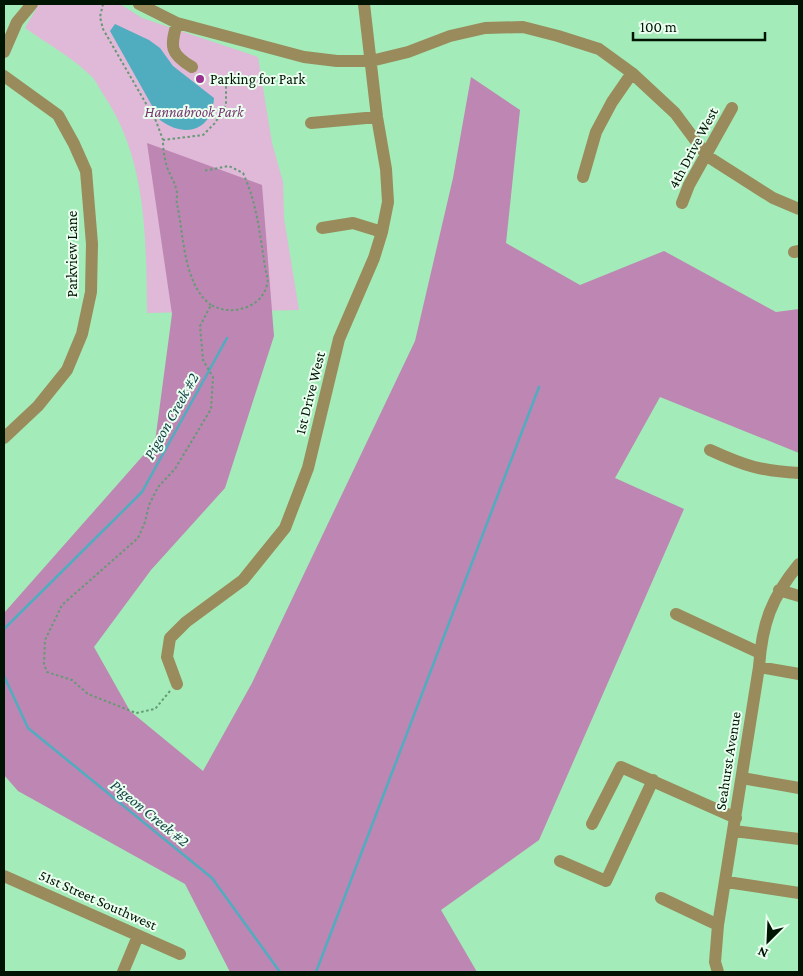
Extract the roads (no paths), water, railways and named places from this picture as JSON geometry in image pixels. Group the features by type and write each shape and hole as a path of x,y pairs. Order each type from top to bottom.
{"street":[{"path":"4,52 16,22 32,4"},
{"path":"138,4 177,23 304,57 337,61 371,61 408,52 450,36 485,28 523,27 599,49 632,73 675,113 707,156 773,198 799,209"},
{"name":"1st Drive West","path":"177,684 167,657 170,638 186,622 243,580 285,528 308,468 339,339 374,258 382,232 388,202 386,169 377,117 364,4"},
{"path":"177,23 172,45 174,53 179,60 192,67"},
{"path":"583,177 596,132 612,102 632,73"},
{"name":"Parkview Lane","path":"4,76 58,115 74,144 86,171 92,244 91,292 82,334 67,370 38,406 4,438"},
{"name":"4th Drive West","path":"682,203 689,185 707,156 732,108"},
{"path":"312,123 377,117"},
{"path":"322,228 354,223 382,232"},
{"path":"710,450 743,465 770,471 799,473"},
{"name":"Seahurst Avenue","path":"718,972 715,962 718,925 727,882 760,653 769,608 779,590 799,564"},
{"path":"779,590 799,596"},
{"path":"676,614 760,653"},
{"path":"759,668 799,674"},
{"path":"592,824 621,767 653,780 735,824 799,839"},
{"path":"742,778 799,788"},
{"path":"560,861 606,881 653,780"},
{"name":"51st Street Southwest","path":"4,876 180,954"},
{"path":"727,882 799,893"},
{"path":"661,898 718,925"},
{"path":"123,972 138,936"}],"water":[{"path":"115,24 149,40 160,48 173,66 214,98 208,118 202,125 187,130 178,129 160,120 110,31"}],"waterway":[{"name":"Pigeon Creek #2","path":"4,629 142,492 227,338"},
{"path":"316,972 539,387"},
{"name":"Pigeon Creek #2","path":"4,676 28,728 212,878 280,972"}],"place":[{"name":"Parking for Park","path":"200,79"}],"park label":[{"name":"Hannabrook Park","path":"194,112"}]}
